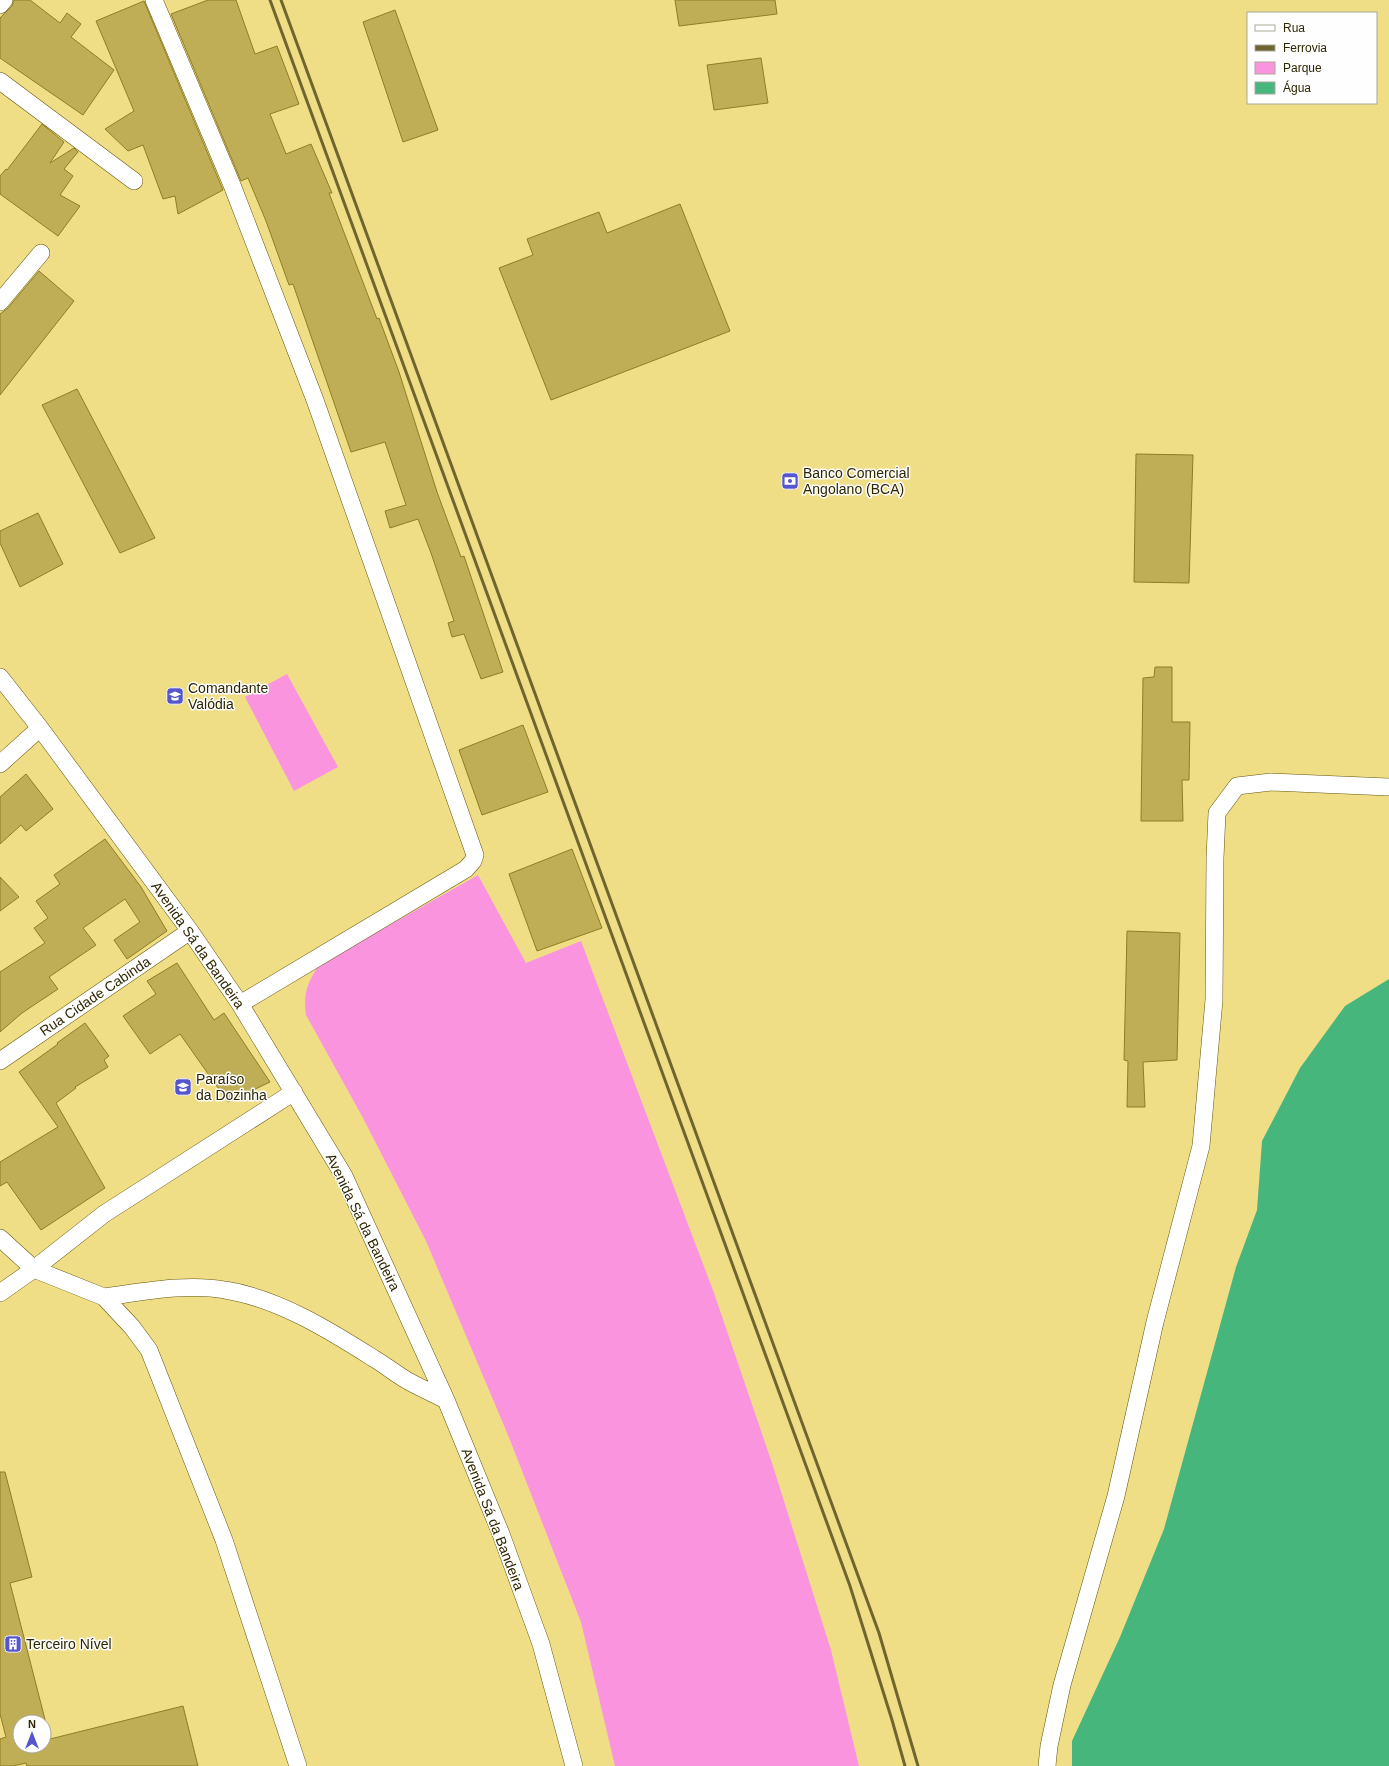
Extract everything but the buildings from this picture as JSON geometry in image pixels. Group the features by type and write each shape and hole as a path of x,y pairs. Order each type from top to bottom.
{"street":[{"path":"0,4 4,0"},
{"path":"154,0 232,185 315,400 475,855 473,861 466,869 240,1004"},
{"path":"0,81 134,181"},
{"path":"0,302 41,253"},
{"name":"Avenida Sá da Bandeira","path":"0,677 40,728 190,932 240,1004 344,1176 446,1400 501,1534 541,1644 574,1766"},
{"path":"0,764 40,728"},
{"path":"1047,1766 1049,1746 1062,1685 1116,1496 1155,1322 1201,1146 1214,1000 1215,858 1217,813 1237,786 1271,782 1389,787"},
{"name":"Rua Cidade Cabinda","path":"0,1061 190,932"},
{"path":"0,1293 34,1269 104,1214 294,1092"},
{"path":"0,1238 34,1269 104,1297 132,1327 149,1350 224,1540 298,1766"},
{"path":"104,1297 169,1288 192,1288 224,1289 269,1301 315,1324 372,1357 407,1380 446,1400"}],"green space":[{"path":"287,674 338,767 294,791 245,697"},
{"path":"478,875 526,963 581,941 714,1293 772,1463 831,1650 859,1766 615,1766 581,1622 508,1435 426,1241 362,1116 306,1015 305,1001 307,989 311,978 319,965"}],"water":[{"path":"1389,979 1389,1766 1072,1766 1072,1741 1120,1637 1164,1529 1236,1267 1257,1210 1262,1141 1300,1068 1345,1006"}],"railway":[{"path":"270,0 850,1586 905,1766"},
{"path":"281,0 879,1633 918,1766"}],"place":[{"name":"Banco Comercial Angolano (BCA)","path":"790,481"},
{"name":"Comandante Valódia","path":"175,696"},
{"name":"Paraíso da Dozinha","path":"183,1087"},
{"name":"Terceiro Nível","path":"13,1644"}]}
